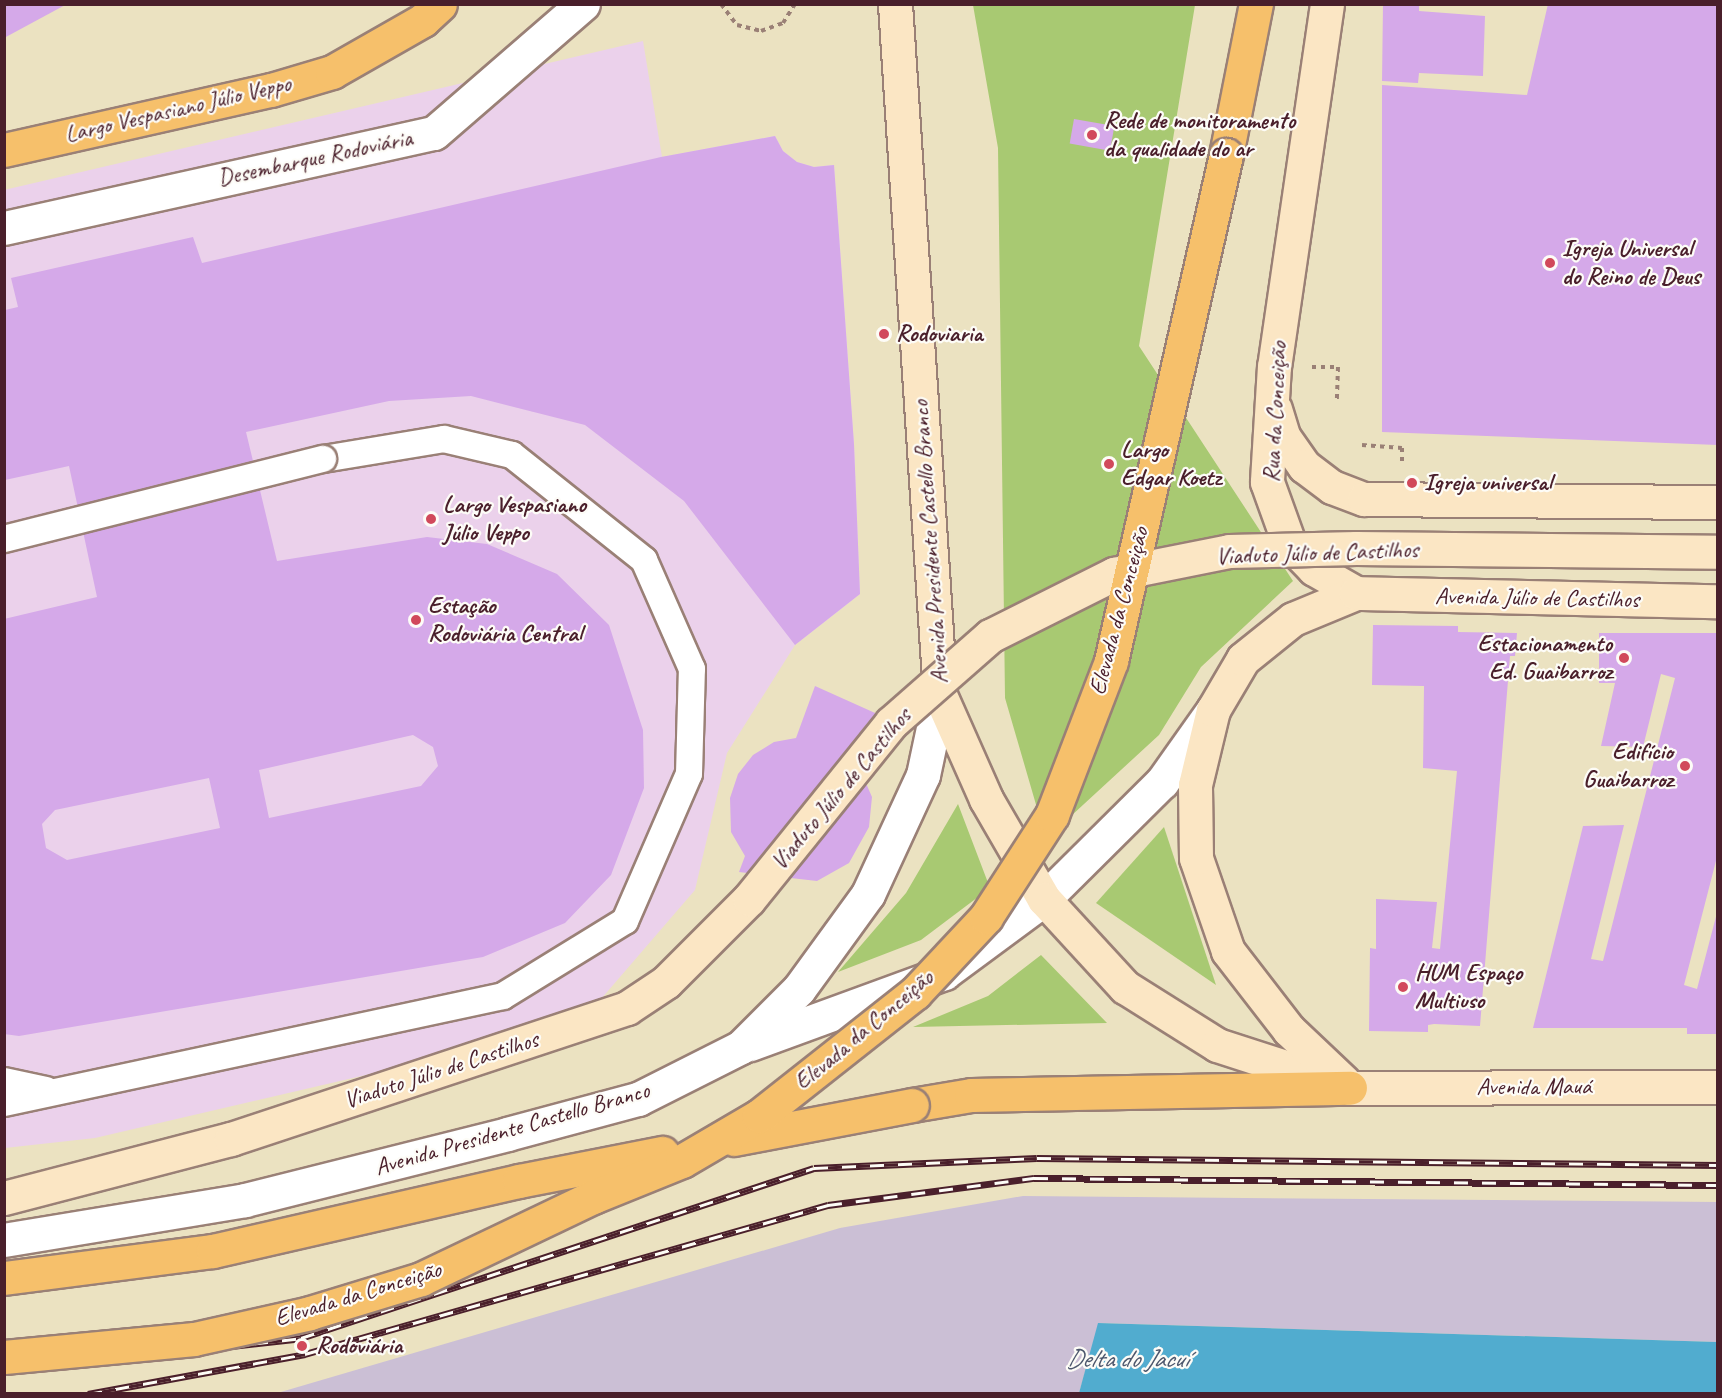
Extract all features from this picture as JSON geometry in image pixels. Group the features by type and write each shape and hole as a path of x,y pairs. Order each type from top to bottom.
{"main road":[{"name":"Largo Vespasiano Júlio Veppo","path":"4,150 271,90 332,72 423,20 440,4"},
{"name":"Avenida Presidente Castello Branco","path":"895,4 940,695"},
{"name":"Elevada da Conceição","path":"4,1357 194,1339 310,1313 422,1279 593,1197 682,1161 759,1116 915,993 986,917 1052,815 1111,661 1226,155 1256,4"},
{"name":"Rua da Conceição","path":"1327,4 1272,401 1267,482 1289,543 1314,569 1356,593"},
{"path":"1272,401 1283,436 1304,466 1332,487 1364,499 1718,502"},
{"name":"Viaduto Júlio de Castilhos","path":"4,1198 231,1139 627,1008 666,982 749,899 899,716 990,636 1114,574 1229,551 1356,548 1718,552"},
{"path":"1350,1088 1289,1030 1228,951 1196,858 1195,785 1213,710 1243,659 1284,625 1356,593"},
{"name":"Avenida Júlio de Castilhos","path":"1356,593 1718,601"},
{"name":"Avenida Mauá","path":"940,695 986,799 1044,899 1125,987 1217,1045 1350,1088 1718,1087"},
{"path":"4,1278 213,1251 519,1181 971,1095 1350,1088"}],"street":[{"name":"Desembarque Rodoviária","path":"4,228 434,133 583,4"},
{"name":"Avenida Presidente Castello Branco","path":"4,1240 245,1200 507,1134 638,1099 741,1047 799,989 868,894 923,775 940,695"},
{"path":"741,1047 944,973 1044,899 1162,782 1213,710"}],"lane":[{"path":"4,539 323,459 444,439 512,454 644,560 692,669 689,774 625,921 503,996 4,1103"},
{"path":"4,1081 55,1092"}],"path":[{"path":"721,4 737,25 761,31 783,23 795,4"},
{"path":"1337,400 1338,368"},
{"path":"1362,445 1402,448"}],"shaded area":[{"name":"Estação Rodoviária Central","path":"643,41 662,157 775,136 783,151 797,162 814,167 834,165 854,444 860,594 795,645 727,753 695,890 601,999 456,1054 95,1138 5,1148 4,190"},
{"path":"1023,1196 1717,1202 1717,1342 1099,1323 1079,1393 274,1394 840,1228"}],"green space":[{"name":"Largo Edgar Koetz","path":"973,5 1195,5 1139,346 1293,581 1201,667 1159,735 1046,839 1005,698 998,148"},
{"path":"958,804 990,888 921,940 838,972 906,893"},
{"path":"1164,827 1216,985 1096,903"},
{"path":"1041,955 1107,1023 913,1027 988,996"}],"water":[{"name":"Delta do Jacuí","path":"1098,1323 1717,1342 1717,1393 1079,1393"}],"building":[{"path":"4,4 67,4 4,38"},
{"path":"1383,4 1419,4 1419,11 1485,16 1483,76 1419,73 1418,83 1382,81"},
{"name":"Igreja Universal do Reino de Deus","path":"1548,4 1718,4 1718,445 1382,432 1382,85 1527,95"},
{"name":"Rede de monitoramento da qualidade do ar","path":"1074,119 1114,126 1110,151 1070,144"},
{"name":"Estação Rodoviária Central","path":"775,136 783,151 797,162 814,167 834,165 854,444 860,594 795,645 684,501 585,425 471,396 389,401 246,432 277,561 427,537 487,544 557,574 609,625 643,730 644,788 611,875 565,923 483,957 19,1036 4,1034 4,619 97,597 69,466 5,480 5,310 18,307 11,278 193,237 202,263 661,157","holes":["413,735 433,747 438,766 421,786 269,818 259,770","209,778 220,828 67,860 46,848 42,824 55,810"]},
{"path":"1373,625 1458,626 1458,632 1517,633 1515,656 1510,656 1480,1026 1434,1024 1428,1025 1428,1032 1369,1031 1370,948 1376,949 1376,899 1437,902 1432,948 1440,949 1457,771 1423,768 1424,686 1372,685"},
{"name":"Edifício Guaibarroz","path":"1599,633 1718,633 1718,853 1684,985 1697,989 1718,909 1718,1034 1687,1034 1687,1028 1533,1028 1583,826 1624,825 1591,959 1603,961 1675,678 1661,674 1643,747 1601,746 1615,683 1599,683"},
{"path":"815,686 884,717 858,765 872,797 869,827 849,863 817,881 739,872 745,856 731,832 730,798 738,774 753,755 774,742 796,738"}],"railway":[{"path":"4,1372 301,1338 814,1168 1037,1158 1718,1165"},
{"path":"88,1394 305,1354 828,1205 1034,1178 1718,1185"}],"place":[{"name":"Rede de monitoramento da qualidade do ar","path":"1092,135"},
{"name":"Igreja Universal do Reino de Deus","path":"1550,263"},
{"name":"Rodoviaria","path":"884,334"},
{"name":"Largo Edgar Koetz","path":"1109,464"},
{"name":"Igreja universal","path":"1412,483"},
{"name":"Largo Vespasiano Júlio Veppo","path":"431,519"},
{"name":"Estação Rodoviária Central","path":"416,620"},
{"name":"Estacionamento Ed. Guaibarroz","path":"1624,658"},
{"name":"Edifício Guaibarroz","path":"1685,766"},
{"name":"HUM Espaço Multiuso","path":"1403,987"},
{"name":"Rodoviária","path":"302,1346"}]}
